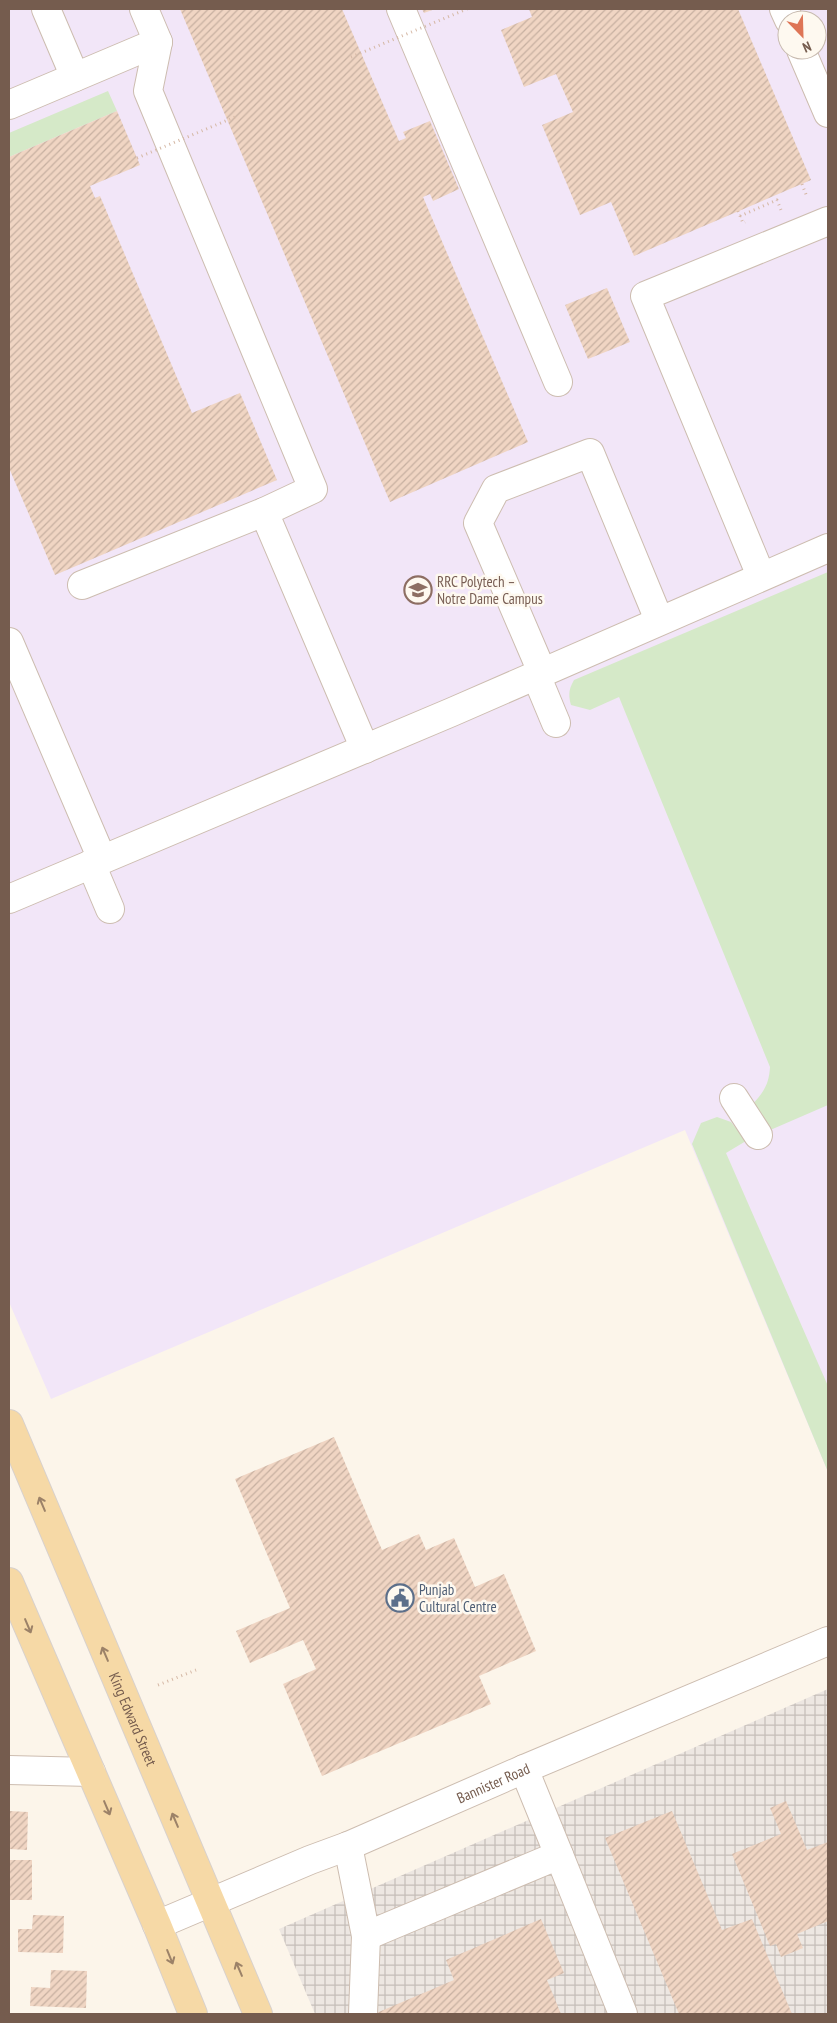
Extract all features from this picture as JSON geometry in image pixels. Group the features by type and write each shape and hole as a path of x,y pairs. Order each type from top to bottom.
{"main road":[{"name":"King Edward Street","path":"9,1424 258,2014"},
{"path":"9,1582 157,1925 193,2014"}],"street":[{"path":"46,9 75,77"},
{"path":"82,586 264,512 313,490 148,91 158,42 144,9"},
{"path":"401,9 558,382"},
{"path":"9,105 158,42"},
{"path":"805,60 828,113"},
{"path":"761,576 644,296 819,212"},
{"path":"556,723 539,674 478,523 496,489 590,453 659,620"},
{"path":"264,512 365,749"},
{"path":"9,899 365,749 828,548"},
{"path":"9,642 97,862 110,909"},
{"path":"734,1098 758,1135"},
{"name":"Bannister Road","path":"157,1925 828,1642"},
{"path":"524,1769 623,2014"},
{"path":"9,1770 91,1772"},
{"path":"348,1846 366,1936 363,2014"},
{"path":"366,1936 559,1855"}],"path":[{"path":"351,58 467,9"},
{"path":"137,158 235,117"},
{"path":"802,184 819,212"},
{"path":"738,211 740,216 775,201"},
{"path":"158,1685 196,1670"}],"shaded area":[{"name":"RRC Polytech – Notre Dame Campus","path":"9,9 828,9 828,1472 685,1130 51,1399 9,1302"},
{"path":"828,1689 828,2014 315,2014 279,1929"}],"green space":[{"path":"108,91 117,111 9,157 9,133"},
{"path":"828,572 828,1105 768,1131 751,1106 765,1088 770,1067 619,697 590,710 571,705 569,692 574,680"},
{"path":"717,1117 731,1122 746,1141 726,1153 828,1386 828,1472 692,1144 701,1123"}],"building":[{"path":"180,9 342,9 399,141 406,138 403,132 430,121 459,189 433,201 430,194 423,197 528,442 390,502"},
{"path":"422,9 435,9 424,13"},
{"path":"529,9 738,9 811,180 634,256 611,202 580,215 542,125 573,112 556,74 524,87 501,30 532,17"},
{"path":"117,111 140,165 90,186 95,198 100,196 192,413 240,393 277,480 55,575 9,468 9,157"},
{"path":"607,288 630,342 588,359 565,305"},
{"name":"Punjab Cultural Centre","path":"334,1437 382,1550 419,1534 426,1550 454,1538 475,1587 504,1574 536,1651 479,1676 491,1704 322,1776 283,1684 316,1669 303,1640 250,1663 236,1631 290,1608 235,1479"},
{"path":"786,1801 807,1850 828,1842 828,1921 797,1934 803,1948 781,1957 776,1944 770,1946 732,1854 781,1834 770,1808"},
{"path":"9,1811 28,1812 27,1850 9,1849"},
{"path":"672,1811 722,1930 752,1919 792,2014 679,2014 605,1838"},
{"path":"9,1860 32,1860 32,1900 9,1900"},
{"path":"33,1915 64,1916 63,1953 18,1952 18,1929 32,1929"},
{"path":"541,1919 564,1973 547,1980 561,2014 374,2014 454,1980 446,1960"},
{"path":"51,1970 87,1971 86,2008 30,2006 31,1987 50,1988"}],"place":[{"name":"RRC Polytech – Notre Dame Campus","path":"418,590"},
{"name":"Punjab Cultural Centre","path":"400,1598"}]}
